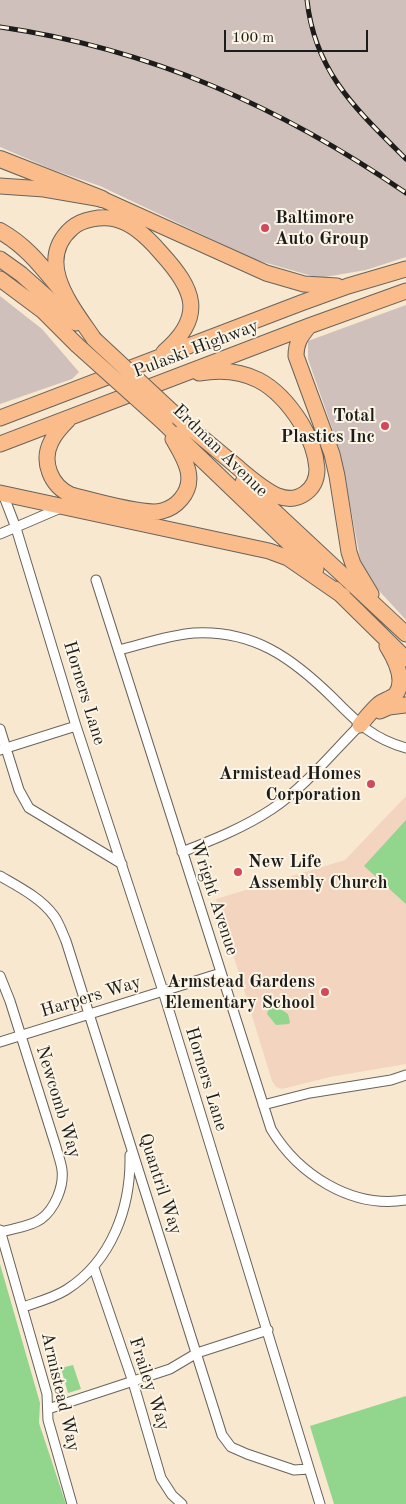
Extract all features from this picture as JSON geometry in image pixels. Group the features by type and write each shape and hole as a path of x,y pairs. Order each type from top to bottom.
{"highway":[{"path":"0,159 102,200"},
{"path":"0,231 30,252 63,292"}],"main road":[{"path":"0,186 44,189 102,200 266,273 304,284 348,286"},
{"path":"94,339 63,292 56,268 56,254 59,244 73,228 82,222 105,218 116,219 136,230 171,263 183,279 191,299 190,320 186,329 177,341 157,358"},
{"name":"Erdman Avenue","path":"0,259 21,274 94,339 182,421 243,482 406,634"},
{"name":"Pulaski Highway","path":"0,418 348,286 406,269"},
{"name":"Erdman Avenue","path":"0,279 43,311 77,345 165,424 406,659"},
{"name":"Pulaski Highway","path":"0,444 406,291"},
{"path":"309,326 298,339 296,356 332,454 338,476 349,552 353,564 382,612"},
{"path":"172,378 213,371 230,371 246,374 260,380 273,389 295,413 311,442 317,469 314,486 302,496 286,498 278,496 250,477 182,421"},
{"path":"70,417 52,440 48,449 48,469 57,486 71,495 152,512 172,507 185,494 189,485 190,476 187,465 165,424"},
{"path":"1,494 269,551 288,558 343,596"},
{"path":"360,725 380,703 395,695 401,684 402,678 392,654 380,634"},
{"path":"360,725 389,707 406,705"}],"street":[{"name":"Horners Lane","path":"1,494 16,528 76,726 163,991 320,1504"},
{"path":"0,534 64,507"},
{"name":"Wright Avenue","path":"96,580 269,1124 276,1138 288,1153 314,1177 333,1188 369,1199 386,1201 406,1200"},
{"path":"119,650 193,633 232,635 252,640 290,660 375,737 406,748"},
{"path":"182,852 246,824 273,808 306,781 360,725"},
{"path":"3,749 76,726"},
{"path":"0,729 3,749 29,808 122,864"},
{"name":"Quantril Way","path":"0,876 39,901 53,915 66,940 222,1435 231,1446 247,1454 294,1470 309,1469"},
{"name":"Harpers Way","path":"0,1042 221,973"},
{"name":"Newcomb Way","path":"0,976 10,1001 60,1159 62,1181 53,1206 41,1219 31,1224 0,1231"},
{"path":"263,1105 310,1093 391,1080 406,1075"},
{"path":"23,1307 46,1300 65,1291 94,1268 105,1253 116,1232 128,1196 130,1145"},
{"name":"Armistead Way","path":"0,1231 47,1394 48,1420 51,1435 72,1504"},
{"name":"Frailey Way","path":"94,1268 133,1382 161,1478 172,1495 182,1504"},
{"path":"48,1409 170,1369 197,1353 268,1330"}],"shaded area":[{"path":"0,0 406,0 406,257 366,270 319,278 256,260 100,186 51,169 0,147"},
{"path":"0,296 42,329 79,372 72,379 0,404"},
{"path":"406,305 406,620 371,582 361,563 340,451 308,359 308,341"},
{"name":"Armstead Gardens Elementary School","path":"406,796 406,1064 330,1077 282,1089 276,1087 272,1081 216,899 345,860"}],"green space":[{"path":"406,820 406,904 364,866"},
{"path":"279,998 285,1004 282,1010 288,1014 289,1024 276,1025 267,1014 270,1005"},
{"path":"0,1264 40,1403 39,1423 66,1504 0,1504"},
{"path":"73,1365 81,1389 68,1393 61,1368"},
{"path":"406,1396 406,1504 334,1504 310,1426"}],"railway":[{"path":"307,0 319,49 329,69 355,106 406,159"},
{"path":"0,27 56,37 110,50 213,86 262,108 311,134 359,162 406,193"}],"place":[{"name":"Baltimore Auto Group","path":"265,228"},
{"name":"Total Plastics Inc","path":"385,426"},
{"name":"Armistead Homes Corporation","path":"371,784"},
{"name":"New Life Assembly Church","path":"238,872"},
{"name":"Armstead Gardens Elementary School","path":"325,992"}]}
